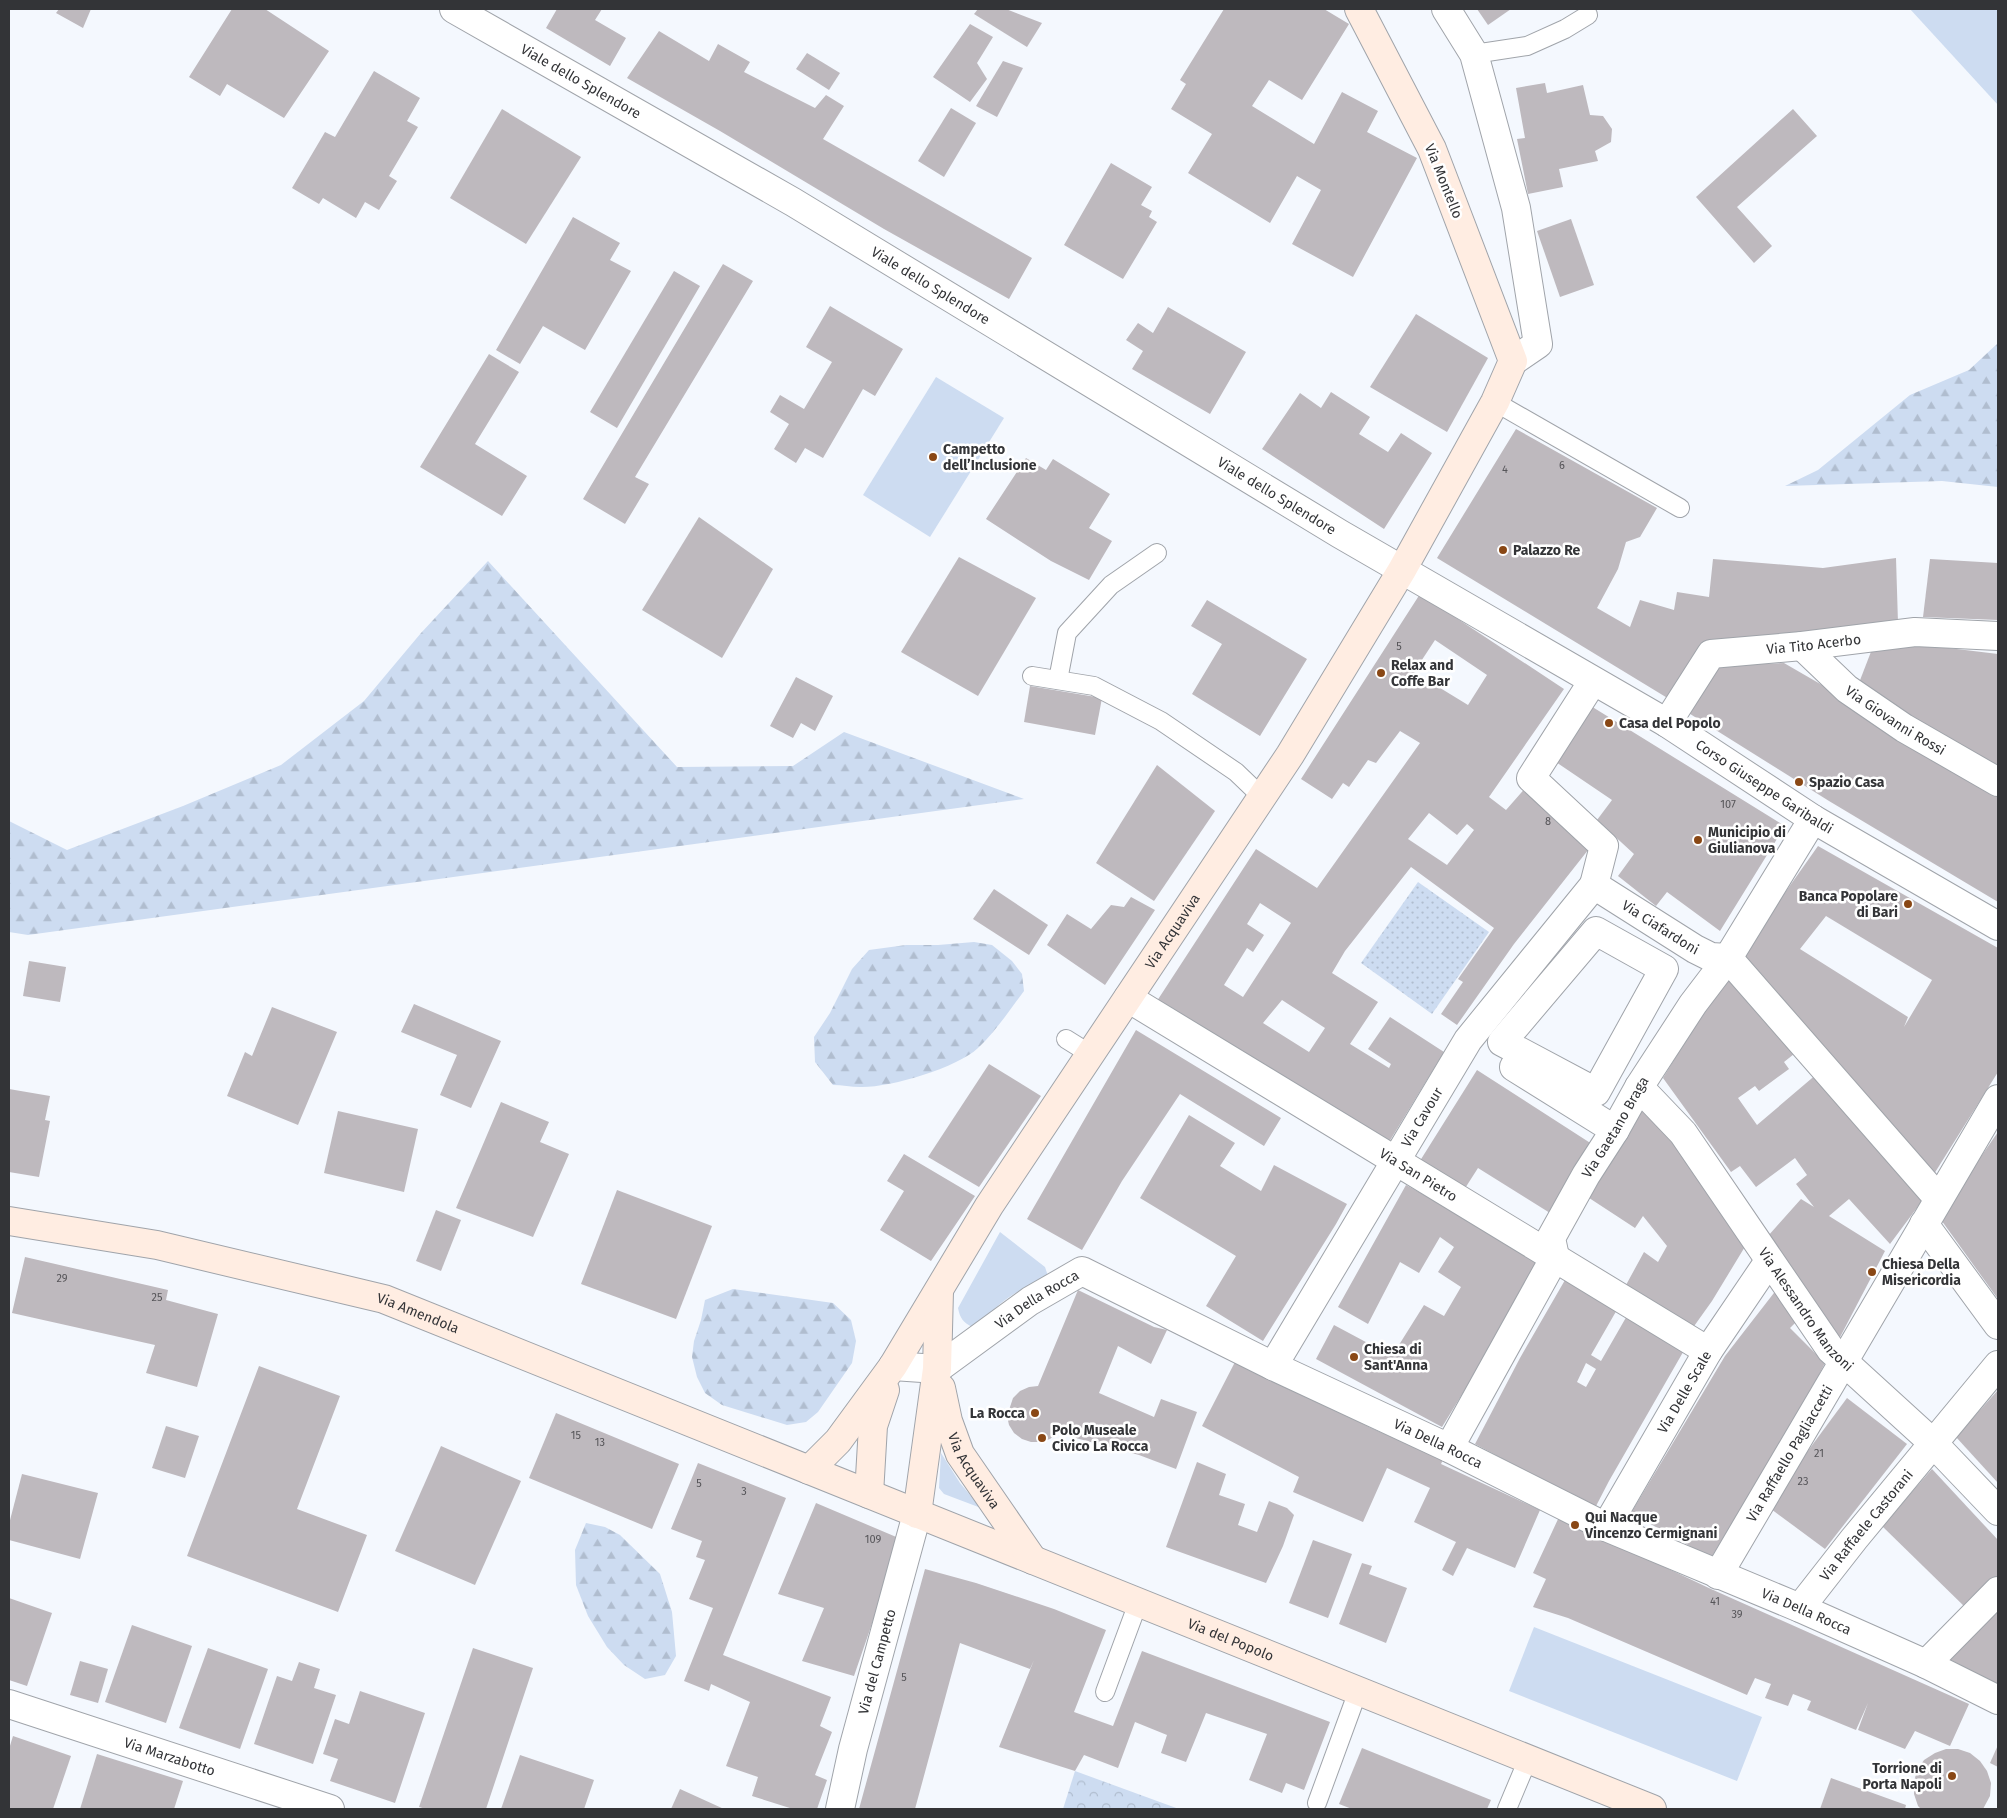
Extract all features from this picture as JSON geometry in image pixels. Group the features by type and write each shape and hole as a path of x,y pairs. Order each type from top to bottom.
{"main road":[{"name":"Via Montello","path":"1359,9 1432,149 1513,361"},
{"path":"1402,570 1495,402 1513,361"},
{"name":"Via Acquaviva","path":"809,1470 838,1441 893,1366 989,1206 1290,755 1402,570"},
{"name":"Via Amendola","path":"9,1221 156,1244 384,1299 809,1470"},
{"name":"Via Acquaviva","path":"917,1514 937,1369 939,1289"},
{"name":"Via Acquaviva","path":"869,1494 873,1426 893,1366"},
{"name":"Via Acquaviva","path":"937,1369 948,1421 960,1454 1034,1560"},
{"name":"Via del Popolo","path":"809,1470 1652,1809"}],"street":[{"name":"Viale dello Splendore","path":"454,9 793,202 1402,570"},
{"path":"1446,9 1474,54 1516,208 1538,344 1513,361"},
{"name":"Corso Giuseppe Garibaldi","path":"1402,570 1667,724 1813,819 1998,926"},
{"name":"Via Tito Acerbo","path":"1667,724 1711,654 1802,646 1915,632 1998,636"},
{"name":"Via Giovanni Rossi","path":"1802,646 1847,689 1904,728 1998,782"},
{"path":"1593,681 1531,778 1604,846 1594,885"},
{"name":"Via Gaetano Braga","path":"1555,1257 1550,1238 1586,1175 1615,1130 1639,1087 1693,1004 1728,958 1813,819"},
{"name":"Via Ciafardoni","path":"1594,885 1695,948 1712,957 1728,958"},
{"name":"Via Cavour","path":"1273,1366 1468,1040 1594,885"},
{"path":"1596,930 1664,968 1596,1092 1502,1042 1596,930"},
{"path":"1728,958 1938,1198"},
{"name":"Via San Pietro","path":"1128,998 1708,1351"},
{"path":"1468,1040 1484,1048 1615,1130"},
{"name":"Via Alessandro Manzoni","path":"1639,1087 1683,1132 1831,1350 1933,1443 1998,1512"},
{"name":"Via Raffaello Pagliaccetti","path":"1718,1575 1938,1198 1995,1111"},
{"path":"1924,1224 1998,1325"},
{"path":"1448,1448 1555,1257"},
{"name":"Via Delle Scale","path":"1606,1527 1708,1351 1769,1260"},
{"name":"Via Della Rocca","path":"937,1369 1030,1300 1082,1271 1273,1366 1448,1448 1606,1527 1800,1608 1926,1664 1998,1700"},
{"name":"Via Raffaele Castorani","path":"1800,1608 1854,1539 1998,1365"},
{"path":"893,1366 937,1369"},
{"name":"Via del Campetto","path":"840,1809 853,1749 917,1514"},
{"path":"1926,1664 1998,1591"},
{"name":"Via Marzabotto","path":"9,1704 330,1809"}],"lane":[{"path":"1474,54 1526,46 1565,29 1588,15"},
{"path":"1495,402 1680,508"},
{"path":"1058,680 1067,633 1111,585 1157,553"},
{"path":"1032,676 1094,686 1162,721 1236,772 1262,796"},
{"path":"1066,1039 1090,1054"},
{"path":"1105,1692 1138,1603"},
{"path":"1317,1802 1358,1691"},
{"path":"1507,1809 1528,1759"}],"green space":[{"path":"1910,9 1998,9 1998,105"},
{"path":"1998,343 1998,487 1942,481 1785,486 1818,470 1910,395 1969,370"},
{"name":"Campetto dell’Inclusione","path":"936,377 1004,418 930,537 863,495"},
{"path":"488,561 677,767 793,766 844,732 1024,799 28,935 9,932 9,821 67,850 183,806 281,765 364,701 421,633"},
{"path":"1418,882 1489,932 1432,1014 1361,963"},
{"path":"974,942 992,945 1012,961 1022,974 1024,991 985,1041 978,1048 955,1063 905,1080 873,1086 833,1085 815,1062 814,1037 830,1013 852,969 869,950 906,945"},
{"path":"1000,1232 1045,1267 1048,1276 1011,1296 973,1327 962,1320 958,1308"},
{"path":"733,1289 833,1303 851,1320 856,1341 852,1363 818,1412 806,1422 787,1425 722,1405 705,1393 697,1377 692,1357 694,1341 705,1300"},
{"path":"941,1453 960,1483 981,1508 944,1494 939,1488"},
{"path":"586,1523 605,1527 620,1535 660,1574 672,1612 676,1656 665,1675 645,1679 624,1665 607,1647 588,1616 576,1585 575,1550"},
{"path":"1534,1627 1762,1717 1737,1781 1509,1691"},
{"path":"1075,1771 1179,1809 1063,1809"}],"building":[{"path":"59,9 91,9 83,28 56,13"},
{"path":"232,9 265,9 329,51 284,118 227,84 220,96 189,77"},
{"path":"557,9 602,9 595,20 626,38 610,66 546,28"},
{"path":"978,9 1006,9 1042,23 1027,47 974,14"},
{"path":"1224,9 1324,9 1349,24 1302,100 1269,80 1252,106 1314,144 1342,92 1378,111 1367,132 1417,158 1353,277 1292,244 1321,190 1297,176 1270,223 1188,173 1212,134 1171,109 1186,84 1180,80"},
{"path":"1477,9 1511,9 1488,25"},
{"path":"970,24 993,37 977,63 987,79 970,102 933,77"},
{"path":"659,31 709,61 718,44 750,62 744,72 815,108 826,95 844,106 823,139 1032,258 1009,299 884,229 627,78"},
{"path":"807,53 840,73 829,90 796,69"},
{"path":"1003,61 1023,68 997,117 976,106"},
{"path":"374,71 420,98 407,121 418,127 389,176 397,181 379,210 365,202 356,218 323,198 319,204 292,188 325,132 335,137"},
{"path":"1545,83 1547,93 1583,85 1590,115 1603,116 1612,129 1611,142 1595,151 1598,161 1559,169 1563,187 1528,194 1517,139 1525,138 1516,88"},
{"path":"951,108 976,123 944,177 918,161"},
{"path":"502,109 581,157 526,244 450,198"},
{"path":"1793,109 1817,136 1737,207 1772,246 1754,263 1696,197"},
{"path":"1111,163 1152,187 1141,205 1152,211 1149,217 1157,222 1123,279 1064,245"},
{"path":"573,217 620,243 610,260 631,271 585,350 543,326 520,364 496,350"},
{"path":"1571,219 1594,285 1560,297 1537,231"},
{"path":"723,264 753,281 635,477 649,484 625,524 583,499"},
{"path":"674,271 700,286 617,428 590,412"},
{"path":"830,306 903,349 875,396 863,389 823,458 805,448 796,463 774,449 789,424 770,412 780,395 804,409 832,362 806,347"},
{"path":"1168,307 1246,352 1210,414 1132,369 1143,351 1126,340 1138,323 1153,333"},
{"path":"1416,314 1488,358 1447,432 1370,387"},
{"path":"489,354 519,372 475,444 527,476 502,516 420,467"},
{"path":"1331,392 1370,417 1359,434 1388,452 1401,433 1432,453 1384,529 1262,449 1300,393 1321,408"},
{"path":"1516,429 1657,508 1640,537 1626,542 1618,569 1597,608 1630,627 1640,600 1674,610 1677,592 1709,597 1713,559 1823,568 1896,558 1898,623 1704,642 1674,702 1437,558"},
{"path":"1026,458 1046,470 1053,459 1110,494 1089,528 1112,541 1089,580 1051,561 986,519"},
{"path":"699,517 773,569 722,658 642,610"},
{"path":"959,557 1036,598 978,696 901,652"},
{"path":"1930,559 1998,563 1998,620 1923,617"},
{"path":"1420,594 1564,689 1489,797 1506,810 1527,786 1592,845 1514,944 1457,1025 1441,1014 1463,982 1458,979 1494,928 1411,867 1345,951 1332,973 1378,1002 1350,1044 1389,1068 1391,1064 1368,1049 1390,1017 1444,1052 1386,1147 1155,1004 1256,849 1317,888 1420,743 1400,731 1376,763 1368,760 1349,787 1343,783 1332,799 1301,779","holes":["1435,640 1487,675 1468,705 1414,672","1429,813 1457,835 1467,824 1474,830 1447,865 1408,839","1260,903 1291,923 1243,997 1224,985 1247,948 1253,952 1264,935 1247,924","1282,1000 1325,1028 1309,1052 1263,1023"]},
{"path":"1207,600 1307,659 1260,736 1192,694 1222,644 1191,626"},
{"path":"1874,644 1932,646 1998,654 1998,773 1857,688"},
{"path":"1718,661 1758,664 1784,663 1998,795 1998,902 1829,801 1687,712"},
{"path":"796,677 833,696 815,731 801,723 793,738 770,726"},
{"path":"1030,686 1102,698 1095,735 1024,722"},
{"name":"Municipio di Giulianova","path":"1586,703 1785,826 1720,931 1667,892 1656,906 1618,876 1634,854 1597,820 1612,800 1550,758"},
{"path":"1157,765 1215,811 1154,901 1096,863"},
{"path":"1818,846 1998,948 1998,1072 1934,1174 1840,1064 1741,955","holes":["1826,916 1932,980 1904,1027 1908,1017 1800,949"]},
{"path":"994,889 1048,925 1029,955 973,919"},
{"path":"1131,897 1155,910 1105,985 1047,945 1067,914 1091,929 1111,905 1124,907"},
{"path":"29,961 66,967 60,1002 23,996"},
{"path":"1726,974 1799,1050 1784,1062 1789,1069 1759,1091 1755,1086 1738,1098 1757,1125 1818,1073 1925,1197 1890,1244 1849,1199 1829,1216 1885,1251 1838,1341 1768,1236 1801,1199 1814,1207 1796,1184 1807,1175 1795,1158 1756,1187 1740,1166 1731,1172 1663,1078"},
{"path":"414,1004 501,1041 471,1108 440,1095 457,1055 401,1032"},
{"path":"272,1007 337,1032 298,1125 227,1096 245,1052 252,1056"},
{"path":"1136,1030 1281,1118 1264,1146 1180,1094 1122,1181 1082,1250 1027,1219"},
{"path":"989,1064 1041,1096 979,1187 928,1157"},
{"path":"1477,1070 1595,1146 1550,1213 1478,1168 1462,1193 1418,1164"},
{"path":"9,1089 50,1096 45,1120 50,1121 39,1177 9,1172"},
{"path":"501,1102 549,1122 540,1142 569,1154 533,1237 456,1208"},
{"path":"1642,1110 1673,1140 1746,1245 1712,1301 1692,1329 1626,1285 1644,1252 1658,1262 1667,1246 1643,1216 1635,1228 1580,1192"},
{"path":"338,1111 418,1129 404,1192 324,1173"},
{"path":"1189,1115 1235,1143 1220,1166 1261,1191 1274,1165 1347,1204 1263,1341 1206,1306 1236,1256 1140,1198"},
{"path":"1998,1132 1998,1299 1939,1217"},
{"path":"904,1154 975,1196 931,1261 880,1230 904,1191 887,1181"},
{"path":"1406,1185 1544,1261 1442,1427 1316,1359 1334,1325 1392,1356 1424,1305 1444,1316 1461,1287 1438,1272 1454,1247 1440,1237 1419,1273 1400,1262 1368,1324 1338,1307"},
{"path":"617,1190 712,1226 676,1319 581,1284"},
{"path":"436,1210 461,1220 441,1271 416,1261"},
{"path":"25,1257 168,1290 166,1300 218,1314 197,1387 146,1373 155,1345 12,1313"},
{"path":"1565,1280 1618,1308 1591,1355 1601,1361 1628,1314 1686,1347 1595,1508 1475,1444 1520,1358","holes":["1586,1363 1596,1369 1586,1387 1577,1382"]},
{"path":"1777,1289 1801,1317 1790,1328 1825,1363 1803,1406 1711,1558 1631,1513 1725,1356"},
{"path":"1078,1290 1154,1327 1167,1330 1151,1364 1118,1346 1099,1393 1154,1417 1161,1399 1197,1412 1176,1469 1139,1455 1057,1433 1050,1439 1041,1442 1031,1442 1022,1439 1014,1433 1009,1425 1007,1416 1013,1398 1020,1391 1038,1386"},
{"path":"1235,1362 1289,1389 1332,1407 1369,1427 1443,1460 1441,1464 1540,1510 1515,1568 1467,1548 1453,1576 1442,1570 1456,1542 1414,1522 1430,1488 1387,1468 1363,1522 1293,1492 1299,1477 1202,1426"},
{"path":"259,1366 340,1396 297,1509 367,1535 338,1612 187,1556"},
{"path":"1998,1390 1998,1483 1956,1437"},
{"path":"1847,1398 1907,1444 1825,1549 1767,1506"},
{"path":"556,1413 679,1464 652,1529 529,1478"},
{"path":"166,1426 199,1436 185,1478 152,1468"},
{"path":"441,1446 521,1481 475,1585 395,1551"},
{"path":"1197,1462 1226,1474 1219,1495 1245,1504 1238,1525 1257,1532 1269,1501 1287,1508 1294,1515 1283,1546 1266,1583 1166,1547"},
{"path":"698,1463 786,1498 723,1655 831,1697 820,1726 832,1732 815,1775 827,1780 817,1809 793,1809 752,1796 758,1777 726,1766 750,1702 711,1684 709,1691 684,1681 713,1608 689,1599 705,1560 696,1557 702,1541 671,1529"},
{"path":"1932,1469 1998,1540 1998,1576 1967,1609 1882,1526"},
{"path":"22,1474 98,1493 80,1559 9,1540 9,1524"},
{"path":"816,1503 901,1539 854,1676 802,1661 824,1608 778,1594"},
{"path":"1559,1517 1711,1589 1969,1704 1950,1746 1915,1731 1905,1749 1858,1730 1868,1703 1856,1730 1807,1710 1811,1701 1793,1694 1788,1706 1765,1698 1771,1684 1755,1678 1747,1695 1568,1618 1533,1607 1546,1579 1533,1573"},
{"path":"1313,1540 1352,1554 1328,1618 1289,1603"},
{"path":"1362,1563 1372,1566 1369,1574 1407,1588 1386,1643 1339,1624"},
{"path":"925,1569 976,1583 1054,1609 1106,1630 1074,1712 1113,1726 1142,1651 1330,1722 1304,1790 1286,1783 1282,1793 1249,1780 1267,1734 1206,1713 1186,1762 1161,1753 1167,1735 1135,1722 1118,1768 1084,1755 1075,1771 999,1747 1034,1660 1030,1669 960,1643 915,1809 859,1809"},
{"path":"9,1598 52,1613 27,1686 9,1680"},
{"path":"1998,1606 1998,1685 1949,1659"},
{"path":"132,1625 192,1646 166,1723 105,1702"},
{"path":"208,1648 268,1669 240,1749 179,1728"},
{"path":"473,1648 533,1668 486,1809 426,1809 419,1807"},
{"path":"80,1661 108,1669 98,1703 70,1695"},
{"path":"299,1662 320,1669 314,1688 336,1695 313,1764 254,1744 277,1676 292,1681"},
{"path":"360,1691 425,1713 395,1803 330,1781 338,1759 323,1754 335,1719 349,1724"},
{"path":"13,1736 71,1756 53,1809 9,1809 9,1749"},
{"path":"1998,1745 1998,1767 1990,1763"},
{"path":"1362,1748 1491,1800 1487,1809 1352,1809 1339,1804"},
{"name":"Torrione di Porta Napoli","path":"1946,1749 1958,1749 1970,1753 1980,1761 1987,1771 1991,1783 1990,1796 1983,1809 1921,1809 1918,1806 1914,1794 1917,1770 1924,1760"},
{"path":"97,1754 183,1781 174,1809 80,1809"},
{"path":"520,1755 594,1780 584,1809 501,1809"},
{"path":"1831,1778 1906,1805 1905,1809 1820,1809"},
{"path":"680,1789 724,1809 671,1809"}],"place":[{"name":"Campetto dell’Inclusione","path":"933,457"},
{"name":"Palazzo Re","path":"1503,550"},
{"name":"Relax and Coffe Bar","path":"1381,673"},
{"name":"Casa del Popolo","path":"1609,723"},
{"name":"Spazio Casa","path":"1799,782"},
{"name":"Municipio di Giulianova","path":"1698,840"},
{"name":"Banca Popolare di Bari","path":"1908,904"},
{"name":"Chiesa Della Misericordia","path":"1872,1272"},
{"name":"Chiesa di Sant'Anna","path":"1354,1357"},
{"name":"La Rocca","path":"1035,1413"},
{"name":"Polo Museale Civico La Rocca","path":"1042,1438"},
{"name":"Qui Nacque Vincenzo Cermignani","path":"1575,1525"},
{"name":"Torrione di Porta Napoli","path":"1952,1776"}]}
